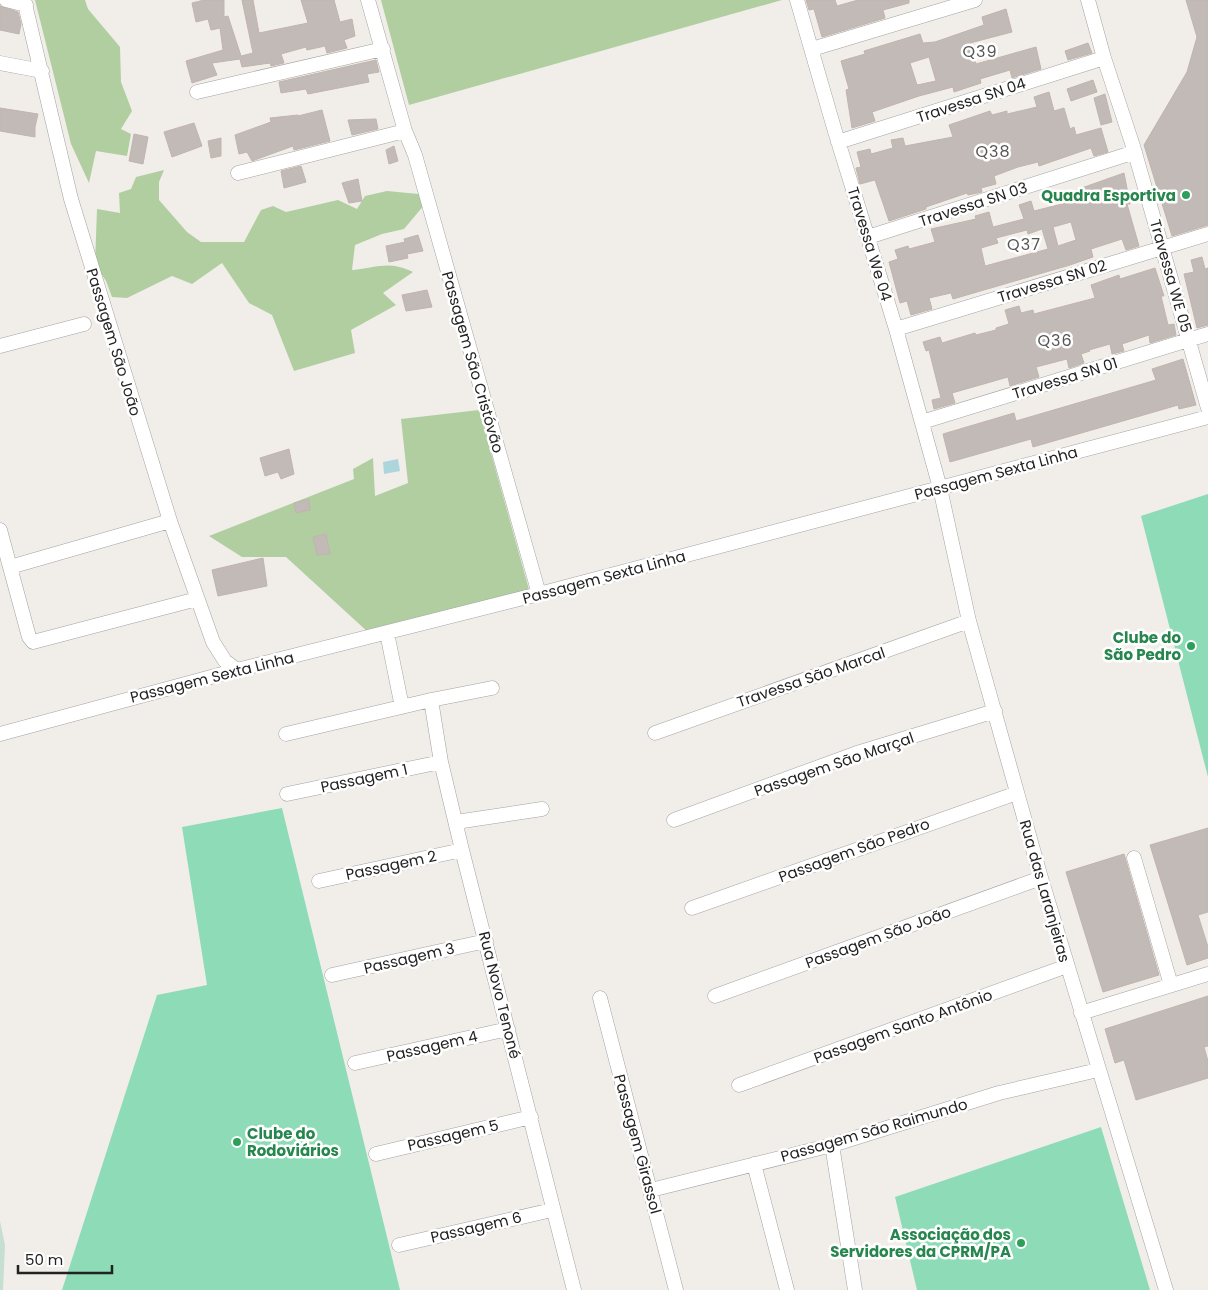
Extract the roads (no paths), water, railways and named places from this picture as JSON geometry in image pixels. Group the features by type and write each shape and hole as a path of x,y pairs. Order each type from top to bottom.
{"street":[{"path":"6,0 25,3"},
{"name":"Passagem São Cristóvão","path":"368,0 405,131 417,164 539,594"},
{"name":"Travessa We 04","path":"797,0 838,142 896,329 940,488"},
{"path":"812,49 975,0"},
{"name":"Travessa WE 05","path":"1088,0 1104,58 1163,247 1208,408"},
{"name":"Passagem São João","path":"25,3 70,199 170,521 213,642 225,661 237,670"},
{"path":"196,92 383,49"},
{"name":"Travessa SN 04","path":"838,142 1104,58"},
{"path":"0,63 42,71"},
{"path":"238,173 405,131"},
{"name":"Travessa SN 03","path":"868,236 1134,152"},
{"name":"Travessa SN 02","path":"896,329 1208,234"},
{"path":"0,346 84,324"},
{"name":"Travessa SN 01","path":"922,422 1208,334"},
{"name":"Passagem Sexta Linha","path":"0,734 237,670 539,594 1208,417"},
{"name":"Rua das Laranjeiras","path":"940,488 968,621 1067,966 1166,1290"},
{"path":"10,567 170,521"},
{"path":"0,530 29,638 33,642 197,599"},
{"name":"Travessa São Marcal","path":"655,733 968,621"},
{"path":"388,633 402,707"},
{"path":"286,734 431,700 492,688"},
{"name":"Rua Novo Tenoné","path":"431,700 441,762 462,850 552,1210 574,1290"},
{"name":"Passagem São Marçal","path":"674,820 857,753 995,711"},
{"name":"Passagem 1","path":"287,794 441,762"},
{"name":"Passagem São Pedro","path":"692,908 1017,793"},
{"path":"456,822 542,810"},
{"name":"Passagem 2","path":"319,881 462,850"},
{"path":"1134,858 1171,985"},
{"name":"Passagem São João","path":"715,996 1041,878"},
{"name":"Passagem 3","path":"332,975 486,941"},
{"name":"Passagem Santo Antônio","path":"739,1085 1067,966"},
{"path":"1081,1013 1208,974"},
{"name":"Passagem Girassol","path":"600,998 676,1290"},
{"name":"Passagem 4","path":"355,1063 508,1029"},
{"name":"Passagem São Raimundo","path":"651,1190 832,1145 999,1093 1098,1070"},
{"name":"Passagem 5","path":"376,1154 530,1117"},
{"path":"832,1145 855,1290"},
{"path":"754,1164 787,1290"},
{"name":"Passagem 6","path":"399,1245 552,1210"}],"water":[{"path":"398,459 400,471 384,474 383,462"}],"place":[{"name":"Quadra Esportiva","path":"1186,195"},
{"name":"Clube do São Pedro","path":"1191,646"},
{"name":"Clube do Rodoviários","path":"237,1142"},
{"name":"Associação dos Servidores da CPRM/PA","path":"1021,1243"}],"district":[{"name":"Q39","path":"980,51"},
{"name":"Q38","path":"993,151"},
{"name":"Q37","path":"1024,244"},
{"name":"Q36","path":"1055,340"}]}
